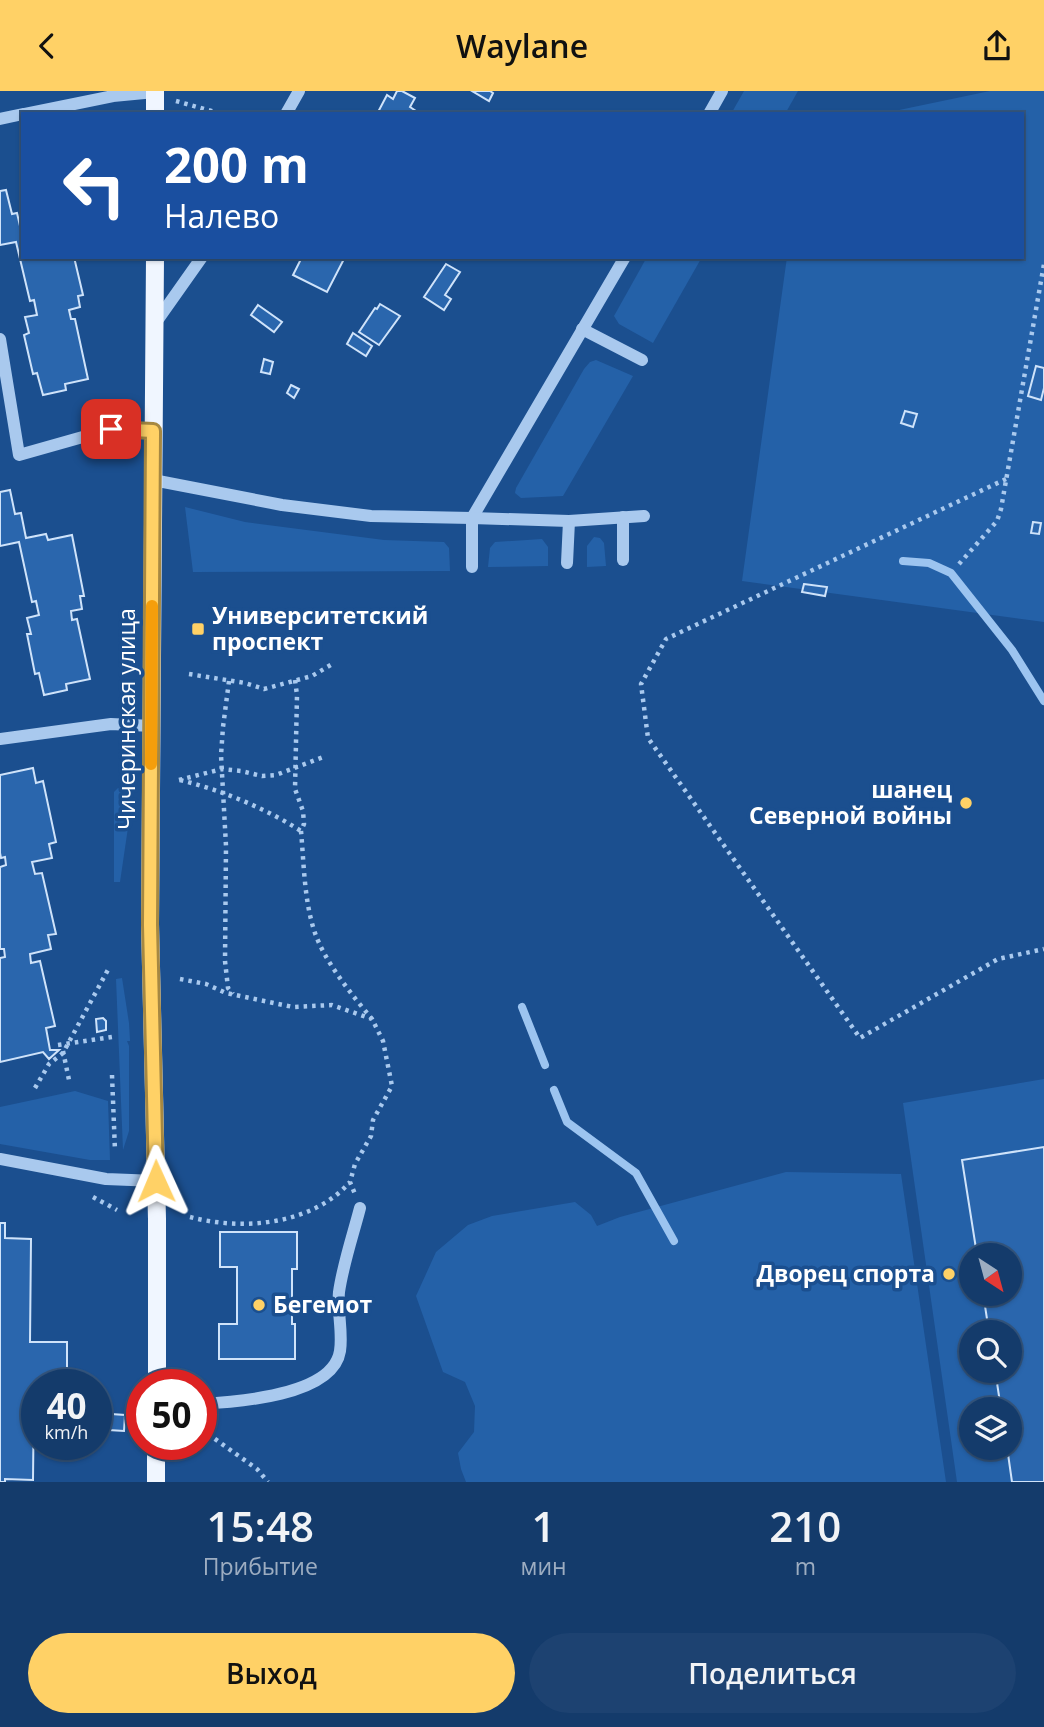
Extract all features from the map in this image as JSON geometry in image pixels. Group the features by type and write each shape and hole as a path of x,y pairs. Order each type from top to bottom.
{"main road":[{"path":"155,92 155,112"},
{"name":"Чичеринская улица","path":"155,259 150,925 157,1369"},
{"path":"156,1460 156,1482"}],"street":[{"path":"287,112 299,91"},
{"path":"710,112 722,91"},
{"path":"34,112 113,96 155,92"},
{"path":"0,119 21,115"},
{"path":"155,325 201,259"},
{"path":"472,567 472,518 624,259"},
{"path":"582,329 642,360"},
{"path":"0,339 19,455 111,429 153,431"},
{"path":"153,480 282,505 371,516 569,521 644,516"},
{"path":"623,517 623,560"},
{"path":"567,563 569,521"},
{"path":"0,737 111,725 152,726"},
{"path":"0,1159 106,1179 156,1181"},
{"path":"217,1403 256,1400 305,1387 326,1374 340,1354 339,1292 360,1208"}],"path":[{"path":"179,103 214,112"},
{"path":"959,564 997,521 1001,509 1044,264"},
{"path":"1006,479 666,639 641,684 648,739 860,1038 998,959 1044,949"},
{"path":"189,674 264,689 312,676 334,663"},
{"path":"190,1217 213,1223 280,1221 337,1197 350,1182 355,1164 370,1136 373,1120 392,1086 383,1041 372,1019 349,990 315,934 307,898 301,831 304,824 303,811 295,789 295,680"},
{"path":"229,681 223,727 222,794 226,846 226,978 228,988 233,994"},
{"path":"301,831 222,794 180,780 222,769 262,776 276,775 326,756"},
{"path":"35,1088 50,1064 69,1044 110,966"},
{"path":"180,979 293,1007 332,1005 372,1019"},
{"path":"69,1080 60,1045 111,1037"},
{"path":"112,1075 115,1151"},
{"path":"350,1182 360,1208"},
{"path":"217,1440 257,1469 268,1482"}],"shaded area":[{"path":"744,91 798,91 786,112 732,112"},
{"path":"990,91 1044,91 1044,622 742,581 787,259 1024,259 1024,112 890,112"},
{"path":"646,259 701,259 653,343 619,324 614,316"},
{"path":"596,360 633,376 563,496 521,498 515,493 516,488 584,369"},
{"path":"185,507 245,522 384,540 444,542 449,548 450,571 193,572"},
{"path":"594,537 600,538 604,543 606,566 587,567 587,546"},
{"path":"542,539 548,547 548,566 488,567 490,548 495,542"},
{"path":"118,788 132,788 120,882 114,882 114,792"},
{"path":"122,978 130,1041 127,1041 129,1131 123,1150 116,979"},
{"name":"Дворец спорта","path":"1044,1079 1044,1482 957,1482 903,1103"},
{"path":"75,1091 108,1101 110,1160 90,1160 0,1144 0,1107"},
{"path":"786,1172 901,1174 946,1482 466,1482 458,1453 474,1432 475,1406 465,1382 443,1372 416,1296 436,1252 468,1225 492,1216 575,1202 591,1215 597,1226 620,1217"}],"building":[{"path":"397,91 402,91 415,98 410,107 416,111 378,112 387,95 393,99"},
{"path":"472,91 490,91 493,93 489,101"},
{"path":"6,190 12,214 17,213 21,230 21,259 74,259 83,295 78,296 80,307 69,310 71,319 75,319 88,379 65,384 66,390 43,395 37,373 33,374 24,335 29,333 25,317 37,315 34,300 30,301 16,242 0,245 0,191"},
{"path":"301,259 344,259 327,292 293,275"},
{"path":"446,264 460,272 445,295 451,299 444,310 424,297"},
{"path":"380,304 400,316 379,345 359,332"},
{"path":"258,305 282,322 274,332 251,315"},
{"path":"353,333 372,346 366,356 347,344"},
{"path":"264,359 273,362 270,374 261,372"},
{"path":"1036,366 1044,368 1041,400 1028,396"},
{"path":"291,385 299,389 294,398 287,393"},
{"path":"905,411 917,414 913,427 901,423"},
{"path":"10,490 15,514 21,513 26,538 46,534 48,540 72,535 84,596 80,596 82,609 71,611 72,620 77,619 90,679 66,684 67,690 44,695 39,673 35,674 27,634 31,634 27,618 39,615 36,601 32,602 19,542 0,546 0,492"},
{"path":"1033,522 1041,523 1039,534 1031,533"},
{"path":"804,584 827,587 825,596 802,592"},
{"path":"33,768 36,783 43,781 56,842 49,844 52,858 32,862 35,874 42,873 56,934 48,935 51,949 30,954 31,963 40,961 55,1026 46,1028 50,1050 59,1050 49,1059 43,1052 0,1062 0,958 5,957 4,949 0,949 0,867 6,865 5,857 1,858 0,853 0,775"},
{"path":"103,1018 106,1021 106,1030 97,1032 96,1019"},
{"path":"1044,1147 1044,1482 1012,1482 1009,1460 1022,1460 1022,1397 999,1397 997,1383 1022,1383 1022,1320 987,1320 985,1306 1022,1306 1022,1243 975,1243 962,1160"},
{"path":"0,1223 5,1223 5,1238 31,1239 30,1342 67,1342 67,1369 21,1369 21,1460 33,1460 33,1480 5,1479 5,1482 0,1482"},
{"path":"220,1232 297,1232 297,1269 292,1269 295,1359 219,1359 219,1324 237,1324 237,1267 220,1267"},
{"path":"112,1414 125,1415 124,1431 112,1430"}],"waterway":[{"path":"903,561 929,563 951,573 1012,650 1044,701"},
{"path":"522,1007 545,1065"},
{"path":"554,1090 567,1122 636,1173 674,1241"}],"slow traffic":[{"path":"151,764 152,606"}],"place":[{"name":"Университетский проспект","path":"198,629"},
{"name":"шанец Северной войны","path":"966,803"},
{"name":"Дворец спорта","path":"949,1274"},
{"name":"Бегемот","path":"259,1305"}],"route":[{"path":"111,429 153,431 150,925 156,1181"}]}
